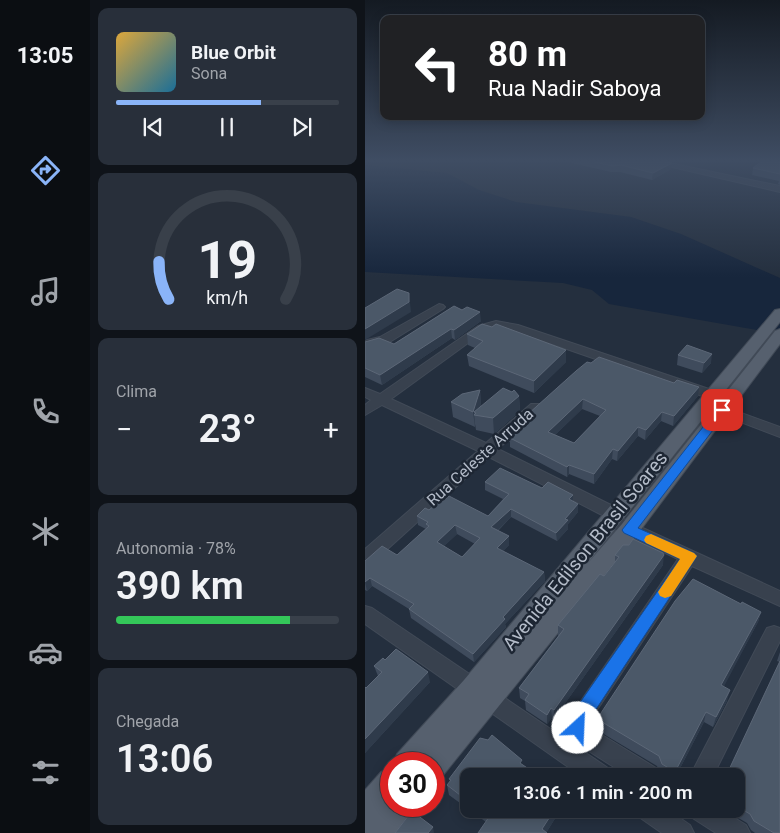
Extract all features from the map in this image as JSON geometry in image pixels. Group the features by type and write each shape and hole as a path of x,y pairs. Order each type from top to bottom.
{"main road":[{"name":"Avenida Edilson Brasil Soares","path":"419,752 480,693 629,530 718,403 773,333 780,314"},
{"name":"Avenida Edilson Brasil Soares","path":"441,752 480,693 612,517 718,403"},
{"path":"365,812 380,795"},
{"path":"376,833 389,817"}],"street":[{"path":"365,347 371,343 384,340 439,307"},
{"path":"365,411 482,328 496,324 514,327 595,354 718,403 780,432"},
{"path":"581,367 595,354"},
{"path":"365,392 488,450 612,517 629,530 780,599"},
{"name":"Rua Celeste Arruda","path":"365,559 545,399"},
{"path":"635,768 581,734 578,728 578,720 689,556"},
{"path":"365,614 588,768"},
{"path":"705,768 774,634"},
{"path":"660,818 682,833"},
{"path":"714,818 738,833"}],"water":[{"path":"365,200 509,200 631,217 681,234 780,278 780,334 609,304 592,290 563,283 365,272"}],"building":[{"path":"397,289 409,293 409,302 365,329 365,308"},
{"path":"454,306 462,310 467,307 480,312 380,375 365,368 365,342 379,338 394,344"},
{"path":"482,324 492,327 496,324 566,350 534,381 467,355 483,341 467,334"},
{"path":"687,345 712,354 704,363 678,355"},
{"path":"599,357 674,383 677,380 699,387 674,416 662,412 646,430 638,427 618,451 613,449 594,474 569,465 567,467 510,438 513,435 508,432 576,371 587,362 591,363","holes":["583,399 606,410 574,443 548,432"]},
{"path":"503,388 512,392 514,390 519,396 493,418 474,415 476,413 474,412"},
{"path":"480,390 473,412 451,402 462,394"},
{"path":"500,468 542,488 548,482 573,495 569,499 578,504 565,519 568,520 556,533 511,509 491,527 509,536 497,548 544,572 503,617 505,619 473,654 409,609 414,604 370,578 365,582 365,561 382,546 397,555 429,526 426,524 428,522 417,516 425,508 429,510 449,496 488,516 509,494 485,482","holes":["455,525 480,538 462,557 437,542"]},
{"path":"633,539 664,555 554,710 551,708 547,715 525,700 529,694 519,688 564,629 558,625 600,574 604,576 619,557 615,555 623,545 629,545"},
{"path":"693,579 741,604 742,602 761,612 721,685 730,690 716,717 706,712 677,768 668,768 662,764 659,756 597,719 675,601"},
{"path":"396,649 428,672 365,739 365,687 382,672 374,666 383,658 385,660"},
{"path":"780,661 780,833 774,833 754,821 750,814 745,811 745,768 730,768"},
{"path":"492,735 522,760 520,763 527,768 460,768 460,795 447,785 451,780 449,779 480,738 488,740"},
{"path":"407,817 420,817 433,827 428,833 395,833"},
{"path":"488,818 549,818 542,829 547,833 478,833"}],"slow traffic":[{"path":"651,540 689,556 665,592"}],"route":[{"path":"578,728 578,720 689,556 629,530 722,410"}]}
